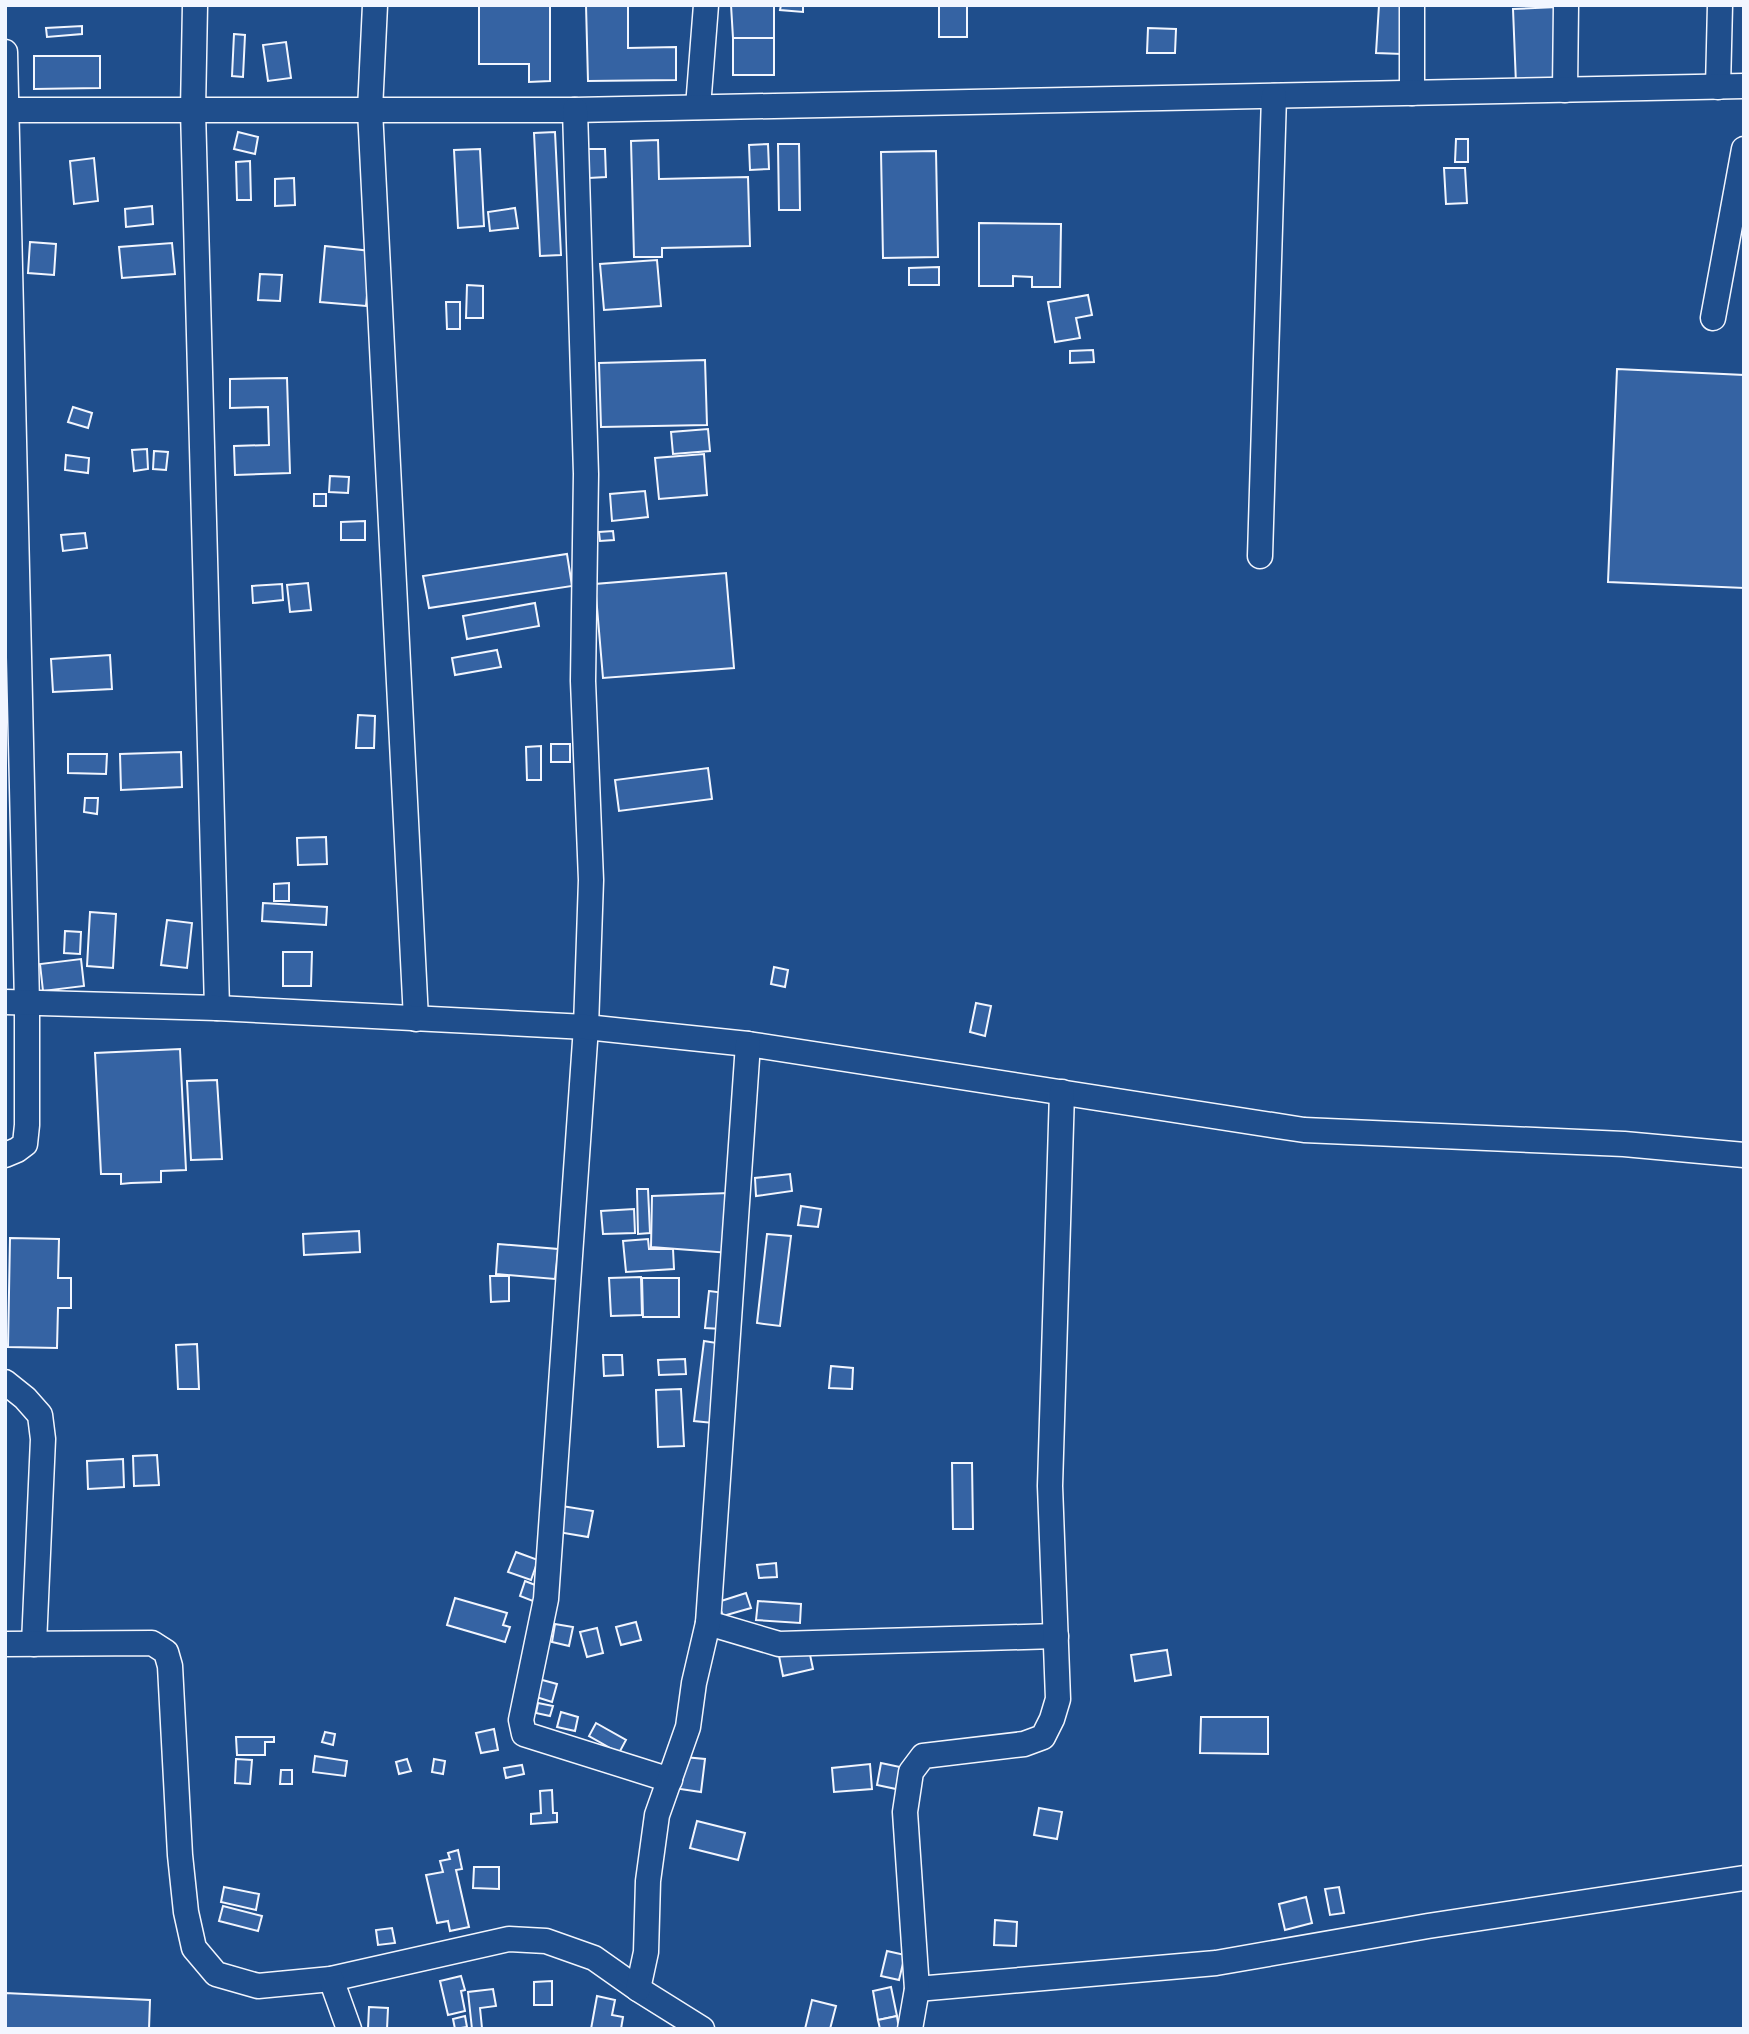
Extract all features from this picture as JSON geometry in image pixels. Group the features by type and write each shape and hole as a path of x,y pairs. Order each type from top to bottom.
{"street":[{"path":"195,5 193,110 217,1008"},
{"path":"375,5 370,110 416,1019"},
{"path":"698,107 706,5"},
{"path":"1412,5 1412,93"},
{"path":"1565,90 1566,5"},
{"path":"1718,87 1720,5"},
{"path":"5,52 16,1002 27,1125 25,1144 5,1155"},
{"path":"6,110 575,110 1744,86"},
{"path":"1261,556 1274,96"},
{"path":"575,110 586,474 583,681 591,880 586,1027 546,1599 520,1720 523,1734 670,1780"},
{"path":"1713,318 1744,149"},
{"path":"16,1002 217,1008 586,1027 748,1044 1304,1130 1624,1144 1744,1155"},
{"path":"638,1989 646,1952 651,1847 657,1815 688,1727 694,1683 708,1623 748,1044"},
{"path":"910,2029 917,1989 905,1812 911,1772 923,1756 1024,1744 1043,1737 1058,1699 1049,1486 1062,1092"},
{"path":"5,1382 40,1415 43,1439 33,1644"},
{"path":"708,1623 779,1644 1056,1636"},
{"path":"5,1644 152,1643 166,1652 170,1666 180,1855 186,1912 194,1948 216,1974 258,1986 331,1979 509,1939 546,1941 594,1958 702,2029"},
{"path":"917,1989 1216,1963 1428,1926 1744,1878"},
{"path":"331,1979 349,2029"}],"building":[{"path":"479,5 550,5 550,81 529,82 529,64 479,64"},
{"path":"586,5 628,5 628,48 676,47 676,80 588,81"},
{"path":"731,5 774,5 774,38 733,38"},
{"path":"781,5 803,5 803,12 780,10"},
{"path":"939,5 967,5 967,37 939,37"},
{"path":"1379,5 1405,5 1402,54 1376,53"},
{"path":"1557,7 1560,82 1516,84 1513,9"},
{"path":"82,26 82,34 47,37 46,28"},
{"path":"1148,28 1176,29 1175,53 1147,53"},
{"path":"234,34 245,35 243,77 232,76"},
{"path":"733,38 774,38 774,75 733,75"},
{"path":"286,42 291,78 268,81 263,45"},
{"path":"34,56 100,56 100,88 34,89"},
{"path":"238,132 258,137 255,154 234,149"},
{"path":"555,132 561,255 540,256 534,133"},
{"path":"1456,139 1468,139 1468,162 1455,162"},
{"path":"658,140 659,179 748,177 750,246 662,248 662,257 634,257 631,141"},
{"path":"768,144 769,169 750,170 749,145"},
{"path":"778,144 799,144 800,210 779,210"},
{"path":"480,149 484,226 458,228 454,150"},
{"path":"588,149 605,149 606,177 589,178"},
{"path":"936,151 938,257 883,258 881,152"},
{"path":"94,158 98,201 74,204 70,161"},
{"path":"250,161 251,200 237,200 236,162"},
{"path":"1444,168 1465,168 1467,203 1446,204"},
{"path":"294,178 295,205 275,206 275,179"},
{"path":"152,206 153,224 126,227 125,209"},
{"path":"515,208 518,228 490,231 488,212"},
{"path":"979,223 1061,224 1060,287 1032,287 1032,277 1013,276 1013,286 979,286"},
{"path":"30,242 56,244 54,275 28,273"},
{"path":"172,243 175,274 122,278 119,247"},
{"path":"325,246 371,251 366,306 320,302"},
{"path":"657,260 661,306 604,310 600,264"},
{"path":"939,267 939,285 909,285 909,268"},
{"path":"260,274 282,275 280,301 258,300"},
{"path":"467,285 483,286 483,318 466,318"},
{"path":"1088,295 1092,315 1076,318 1080,338 1055,342 1048,302"},
{"path":"446,302 460,302 460,329 447,329"},
{"path":"1093,350 1094,362 1070,363 1070,351"},
{"path":"705,360 707,425 601,427 599,363"},
{"path":"1617,369 1744,375 1744,588 1608,582"},
{"path":"287,378 290,473 235,475 234,446 269,445 268,407 230,408 230,379"},
{"path":"73,407 92,413 88,428 68,422"},
{"path":"708,429 710,451 673,454 671,432"},
{"path":"147,449 148,469 134,471 132,450"},
{"path":"154,451 168,452 166,470 153,469"},
{"path":"704,454 707,495 659,499 655,458"},
{"path":"66,455 89,458 88,473 65,470"},
{"path":"330,476 349,477 348,493 329,492"},
{"path":"645,491 648,517 612,521 610,494"},
{"path":"314,494 326,494 326,506 314,506"},
{"path":"365,521 365,540 341,540 341,522"},
{"path":"613,531 614,540 600,541 599,532"},
{"path":"85,533 87,548 63,551 61,535"},
{"path":"567,554 572,586 429,608 423,576"},
{"path":"726,573 734,668 603,678 595,584"},
{"path":"308,583 311,610 290,612 287,585"},
{"path":"282,584 283,600 253,603 252,586"},
{"path":"535,603 539,626 467,639 463,616"},
{"path":"497,650 501,667 455,675 452,658"},
{"path":"110,655 112,689 53,692 51,659"},
{"path":"358,715 375,716 374,748 356,748"},
{"path":"551,744 570,744 570,762 551,762"},
{"path":"541,746 541,780 527,780 526,747"},
{"path":"181,752 182,787 121,790 120,754"},
{"path":"68,754 107,754 106,774 68,773"},
{"path":"708,768 712,799 619,811 615,780"},
{"path":"85,798 98,798 97,814 84,812"},
{"path":"326,837 327,864 298,865 297,838"},
{"path":"289,883 289,901 274,901 274,884"},
{"path":"263,903 327,907 326,925 262,921"},
{"path":"90,912 116,914 113,968 87,966"},
{"path":"167,920 192,923 187,968 161,965"},
{"path":"65,931 81,932 80,954 64,953"},
{"path":"283,952 312,952 311,986 283,986"},
{"path":"81,959 84,986 43,991 40,964"},
{"path":"774,967 788,970 785,987 771,984"},
{"path":"976,1003 991,1006 985,1036 970,1032"},
{"path":"180,1049 186,1170 161,1171 161,1182 121,1184 121,1174 101,1174 95,1053"},
{"path":"217,1080 222,1159 191,1160 187,1081"},
{"path":"790,1174 792,1191 756,1196 755,1178"},
{"path":"637,1189 648,1189 650,1233 638,1234"},
{"path":"728,1193 730,1253 651,1247 652,1196"},
{"path":"801,1206 821,1209 818,1227 798,1225"},
{"path":"634,1209 635,1233 603,1234 601,1211"},
{"path":"359,1231 360,1252 304,1255 303,1234"},
{"path":"767,1234 791,1236 780,1326 757,1323"},
{"path":"10,1238 59,1239 58,1278 71,1278 71,1308 58,1308 57,1348 8,1347"},
{"path":"648,1239 649,1249 673,1249 674,1269 626,1272 623,1241"},
{"path":"498,1244 558,1249 555,1279 496,1274"},
{"path":"490,1276 509,1276 509,1301 491,1302"},
{"path":"641,1277 642,1315 611,1316 609,1278"},
{"path":"642,1278 679,1278 679,1317 643,1317"},
{"path":"709,1291 725,1293 722,1329 705,1328"},
{"path":"704,1341 723,1344 713,1423 694,1421"},
{"path":"197,1344 199,1389 178,1389 176,1345"},
{"path":"603,1355 622,1355 623,1375 604,1376"},
{"path":"685,1359 686,1374 659,1375 658,1360"},
{"path":"831,1366 853,1368 852,1389 829,1388"},
{"path":"681,1389 684,1446 658,1447 656,1390"},
{"path":"157,1455 159,1485 134,1486 133,1456"},
{"path":"123,1459 124,1487 88,1489 87,1461"},
{"path":"952,1463 972,1463 973,1529 953,1529"},
{"path":"562,1506 593,1511 588,1537 558,1532"},
{"path":"516,1552 538,1560 531,1580 508,1572"},
{"path":"776,1563 777,1577 759,1578 757,1565"},
{"path":"525,1581 543,1588 538,1603 520,1596"},
{"path":"746,1593 751,1608 723,1616 718,1602"},
{"path":"455,1598 507,1613 503,1625 510,1627 505,1642 447,1625"},
{"path":"758,1601 801,1604 800,1623 756,1620"},
{"path":"636,1622 641,1640 621,1645 616,1627"},
{"path":"555,1624 573,1627 569,1646 552,1642"},
{"path":"597,1628 603,1653 587,1657 580,1632"},
{"path":"809,1650 813,1669 783,1676 779,1656"},
{"path":"1167,1650 1171,1675 1135,1681 1131,1655"},
{"path":"535,1678 557,1684 552,1702 530,1695"},
{"path":"538,1703 553,1706 550,1716 536,1713"},
{"path":"561,1712 578,1717 575,1731 557,1727"},
{"path":"1201,1717 1268,1717 1268,1754 1200,1753"},
{"path":"596,1723 626,1740 619,1753 589,1736"},
{"path":"494,1729 498,1750 481,1753 476,1733"},
{"path":"325,1732 335,1734 333,1745 322,1742"},
{"path":"236,1737 274,1737 274,1742 265,1742 265,1755 237,1755"},
{"path":"315,1756 347,1761 345,1776 313,1772"},
{"path":"684,1757 705,1759 701,1792 680,1789"},
{"path":"236,1759 252,1760 250,1784 235,1783"},
{"path":"407,1759 411,1771 399,1774 396,1762"},
{"path":"434,1759 445,1761 443,1774 432,1772"},
{"path":"881,1763 900,1767 896,1789 877,1785"},
{"path":"870,1764 872,1789 834,1792 832,1768"},
{"path":"522,1765 524,1774 506,1778 504,1768"},
{"path":"281,1770 292,1770 292,1784 280,1784"},
{"path":"552,1790 553,1813 557,1813 557,1822 531,1824 531,1814 541,1813 540,1791"},
{"path":"1039,1808 1062,1812 1057,1839 1034,1835"},
{"path":"697,1821 745,1833 738,1860 690,1848"},
{"path":"458,1850 462,1869 456,1870 469,1927 450,1931 448,1921 437,1923 426,1875 443,1872 440,1861 450,1859 448,1853"},
{"path":"474,1867 499,1867 499,1889 473,1888"},
{"path":"224,1887 259,1894 256,1910 221,1902"},
{"path":"1339,1887 1344,1913 1330,1915 1325,1889"},
{"path":"1306,1897 1312,1923 1285,1930 1279,1904"},
{"path":"223,1906 262,1916 258,1931 219,1921"},
{"path":"995,1920 1017,1922 1016,1946 994,1945"},
{"path":"392,1928 395,1943 378,1945 376,1930"},
{"path":"887,1951 905,1955 899,1980 881,1976"},
{"path":"461,1976 465,1990 461,1991 465,2011 448,2015 440,1981"},
{"path":"552,1981 552,2005 534,2005 534,1982"},
{"path":"891,1987 897,2016 878,2020 873,1991"},
{"path":"493,1989 496,2006 480,2008 482,2028 472,2029 468,1992"},
{"path":"5,1993 150,2000 149,2029 5,2029"},
{"path":"597,1996 615,2000 612,2015 623,2017 621,2029 591,2029"},
{"path":"812,2000 836,2006 830,2029 805,2029"},
{"path":"369,2007 388,2008 387,2029 368,2029"},
{"path":"465,2016 467,2027 455,2029 453,2019"},
{"path":"897,2016 899,2029 880,2029 878,2020"}]}
